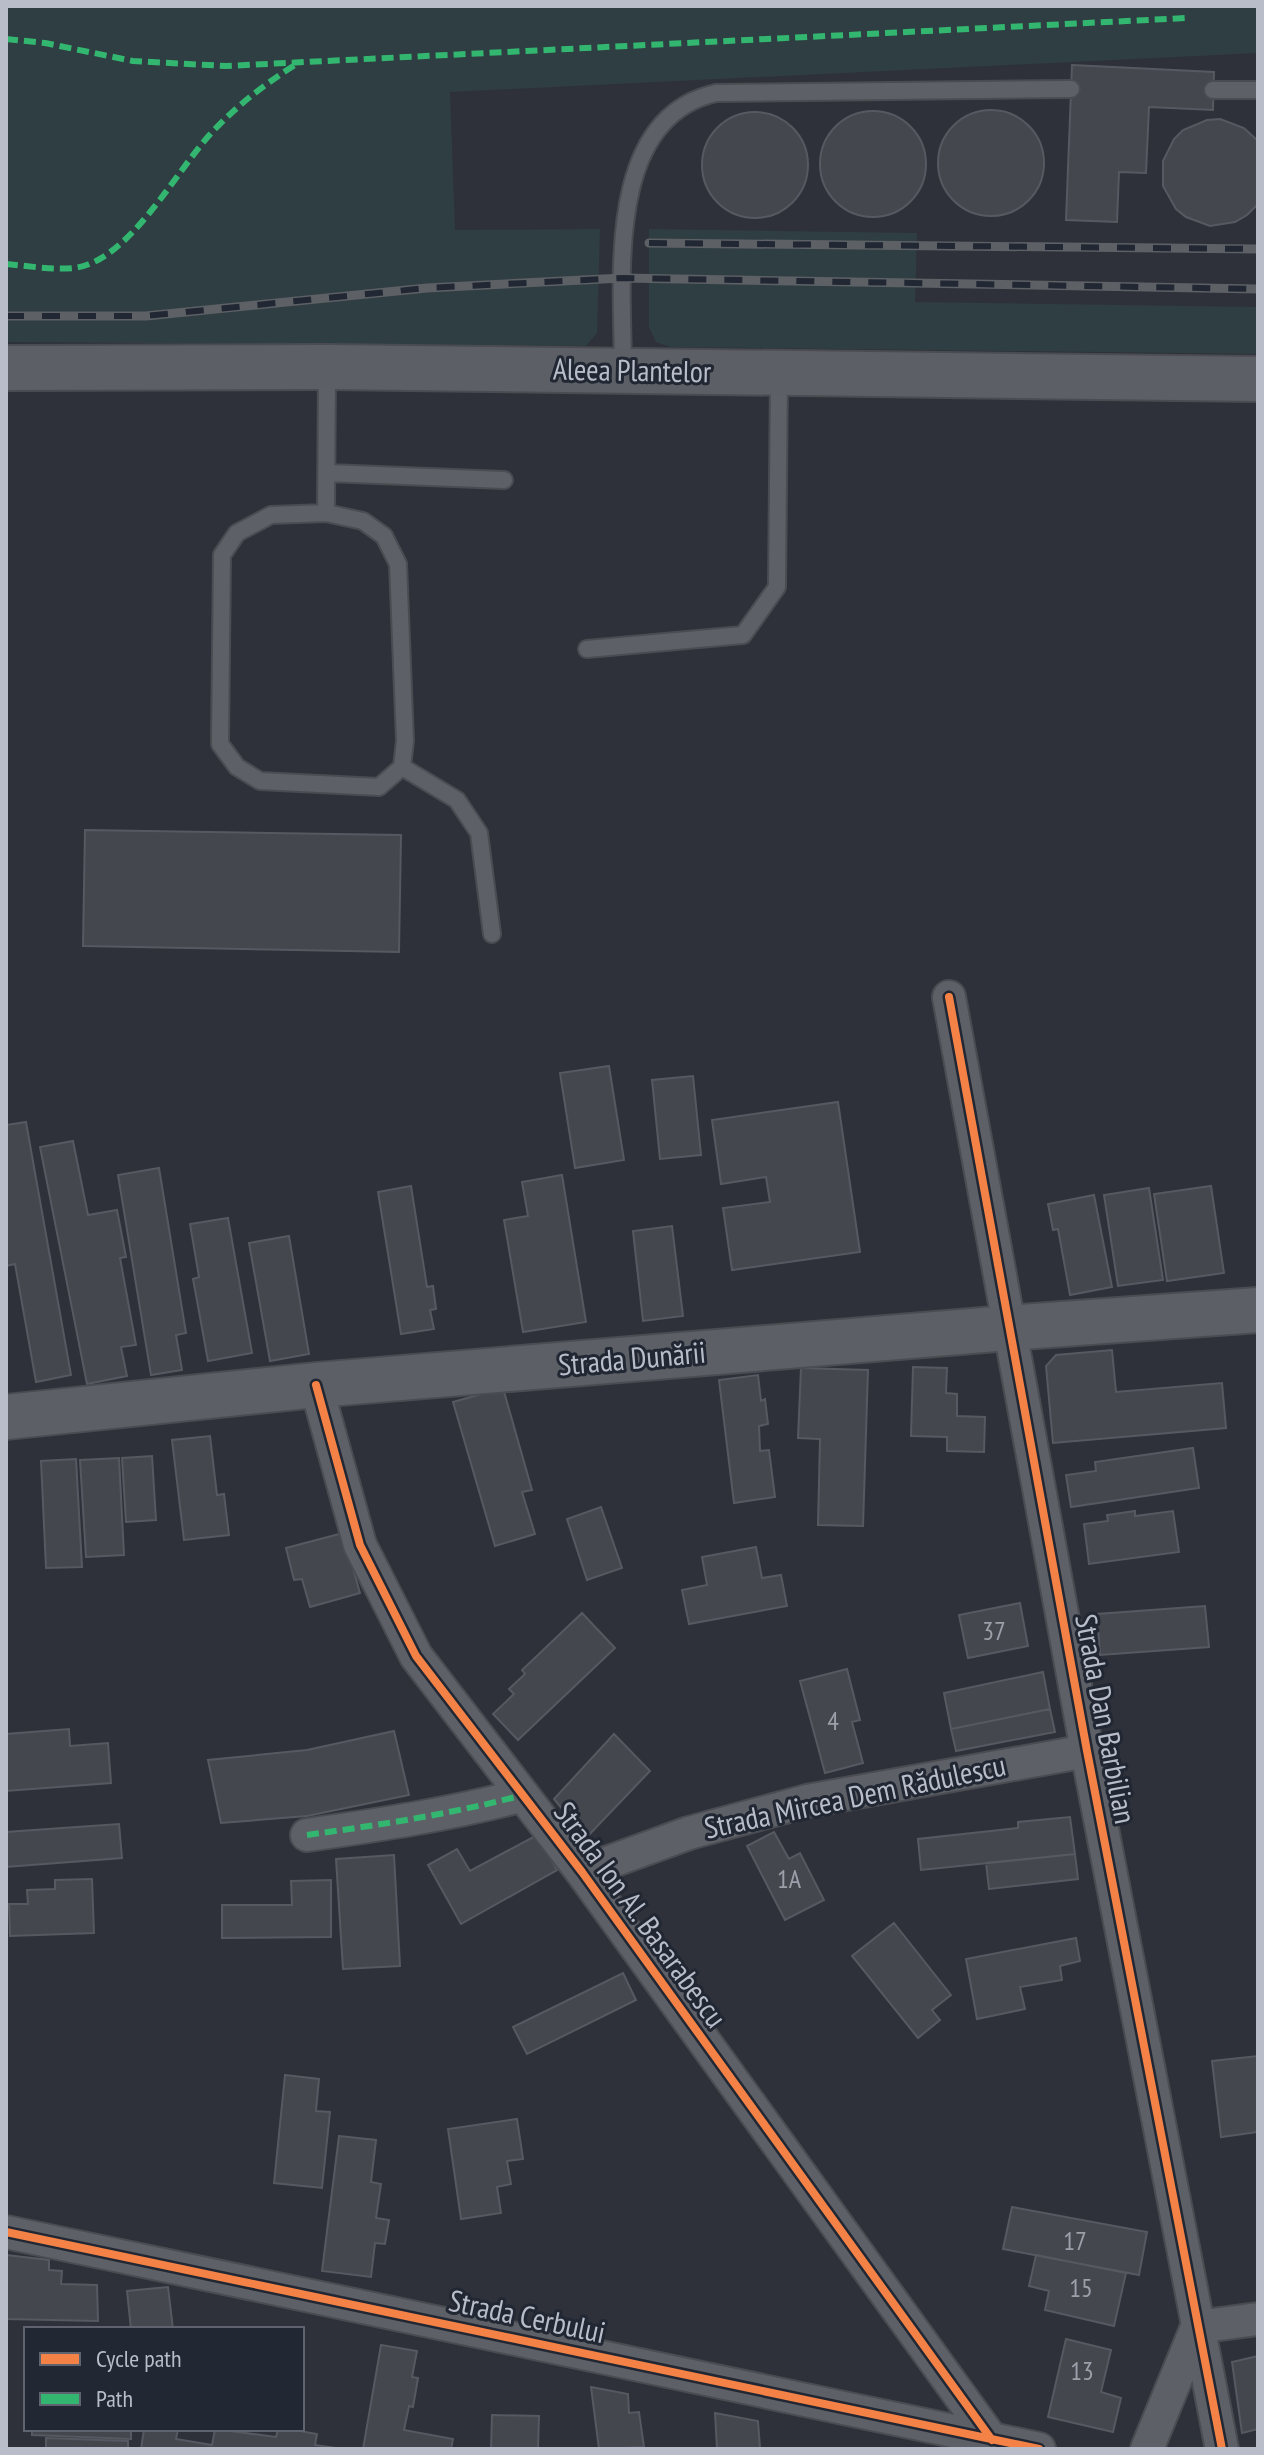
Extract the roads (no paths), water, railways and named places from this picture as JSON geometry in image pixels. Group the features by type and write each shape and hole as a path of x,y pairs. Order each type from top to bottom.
{"street":[{"name":"Aleea Plantelor","path":"6,368 327,367 1258,379"},
{"name":"Strada Dan Barbilian","path":"949,997 1087,1751 1222,2449"},
{"name":"Strada Dunării","path":"6,1417 316,1385 1258,1310"},
{"name":"Strada Ion Al. Basarabescu","path":"316,1385 360,1545 416,1656 582,1872 992,2440"},
{"name":"Strada Mircea Dem Rădulescu","path":"582,1872 689,1833 807,1801 1087,1751"},
{"path":"307,1835 424,1817 523,1795"},
{"name":"Strada Cerbului","path":"6,2232 1039,2449"},
{"path":"1147,2449 1197,2327 1258,2319"}],"lane":[{"path":"623,372 624,229 629,197 649,141 679,107 697,97 716,93 1071,89"},
{"path":"1213,90 1258,90"},
{"path":"326,513 327,367"},
{"path":"587,649 743,635 777,587 779,373"},
{"path":"328,473 504,480"},
{"path":"326,513 363,521 384,536 398,564 405,741 402,767 379,787 260,781 237,767 220,744 222,555 237,533 271,515 326,513"},
{"path":"402,767 457,800 479,833 492,934"}],"railway":[{"path":"649,243 1258,249"},
{"path":"6,316 146,316 427,288 623,278 1258,289"}]}
